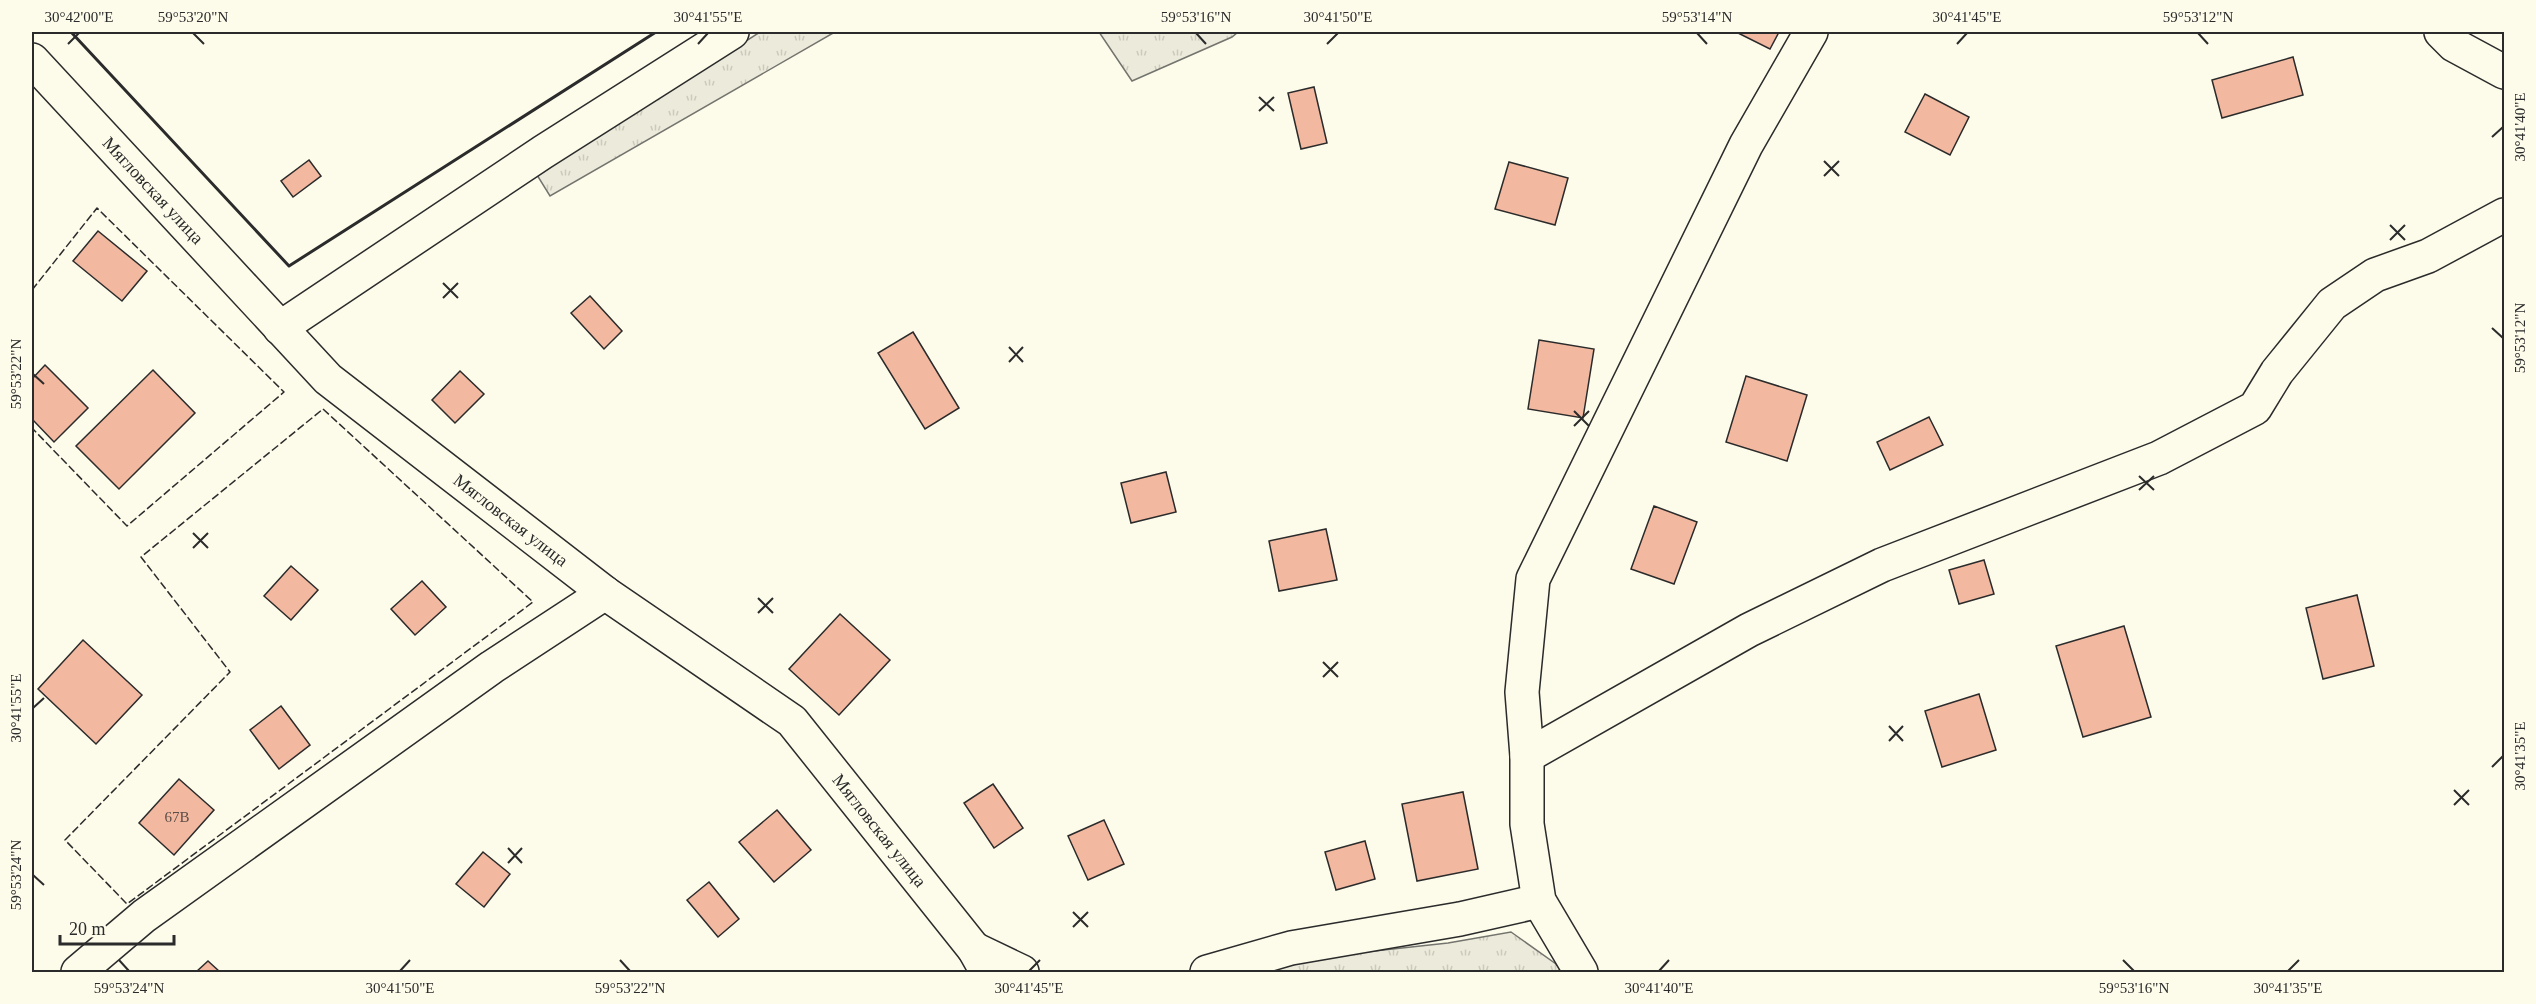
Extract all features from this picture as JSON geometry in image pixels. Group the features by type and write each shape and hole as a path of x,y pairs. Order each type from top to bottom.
{"street":[{"path":"280,328 543,152 732,32"},
{"path":"1581,972 1539,901 1527,824 1527,756 1522,692 1533,579 1746,145 1811,32"},
{"path":"2441,32 2454,45 2505,72"},
{"name":"Мягловская улица","path":"32,60 328,379 606,593 792,721 981,961"},
{"path":"1527,756 1749,630 1882,565 2159,458 2255,408 2277,372 2332,304 2375,275 2428,256 2505,215"},
{"path":"78,972 144,916 492,667 606,593"},
{"path":"1207,972 1291,948 1460,919 1539,901"},
{"path":"981,961 1022,972"}],"green space":[{"path":"760,32 835,32 550,196 537,175"},
{"path":"1099,32 1238,32 1232,37 1132,81"},
{"path":"1511,932 1556,964 1562,972 1257,972 1310,958 1448,943"}],"building":[{"path":"1738,32 1779,32 1770,49"},
{"path":"2293,57 2303,95 2222,118 2212,80"},
{"path":"1314,87 1327,143 1301,149 1288,93"},
{"path":"1925,94 1969,117 1950,155 1905,132"},
{"path":"309,160 321,176 293,197 281,181"},
{"path":"1509,162 1568,178 1555,225 1495,209"},
{"path":"98,231 147,271 122,301 73,261"},
{"path":"590,296 622,331 604,349 571,313"},
{"path":"913,332 959,408 925,429 878,353"},
{"path":"1539,340 1594,349 1583,418 1528,409"},
{"path":"45,365 88,408 54,442 32,419 32,379"},
{"path":"153,370 195,413 119,489 76,446"},
{"path":"460,371 484,394 455,423 432,400"},
{"path":"1746,376 1807,395 1787,461 1726,442"},
{"path":"1929,417 1943,445 1890,470 1877,442"},
{"path":"1166,472 1176,512 1131,523 1121,483"},
{"path":"1654,506 1697,522 1674,584 1631,569"},
{"path":"1326,529 1337,580 1279,591 1269,541"},
{"path":"1984,560 1994,594 1959,604 1949,570"},
{"path":"291,566 318,590 291,620 264,596"},
{"path":"422,581 446,607 415,635 391,609"},
{"path":"2357,595 2374,666 2323,679 2306,608"},
{"path":"840,614 890,660 839,715 789,669"},
{"path":"2124,626 2151,717 2083,737 2056,646"},
{"path":"83,640 142,695 96,744 38,689"},
{"path":"1979,694 1996,750 1942,767 1925,711"},
{"path":"281,706 310,745 279,769 250,730"},
{"path":"179,779 214,810 174,855 139,823"},
{"path":"993,784 1023,828 994,848 964,803"},
{"path":"1463,792 1478,869 1417,881 1402,804"},
{"path":"777,810 811,850 774,882 739,842"},
{"path":"1104,820 1124,864 1088,880 1068,836"},
{"path":"1365,841 1375,879 1336,890 1325,852"},
{"path":"483,852 510,874 484,907 456,884"},
{"path":"709,882 739,919 718,937 687,900"},
{"path":"208,961 220,972 196,972"}],"fence":[{"path":"32,290 97,208 284,392 127,526 32,428"},
{"path":"323,409 533,602 127,904 65,840 230,672 141,557 323,409"}],"wall":[{"path":"71,32 289,266 656,32"}]}
